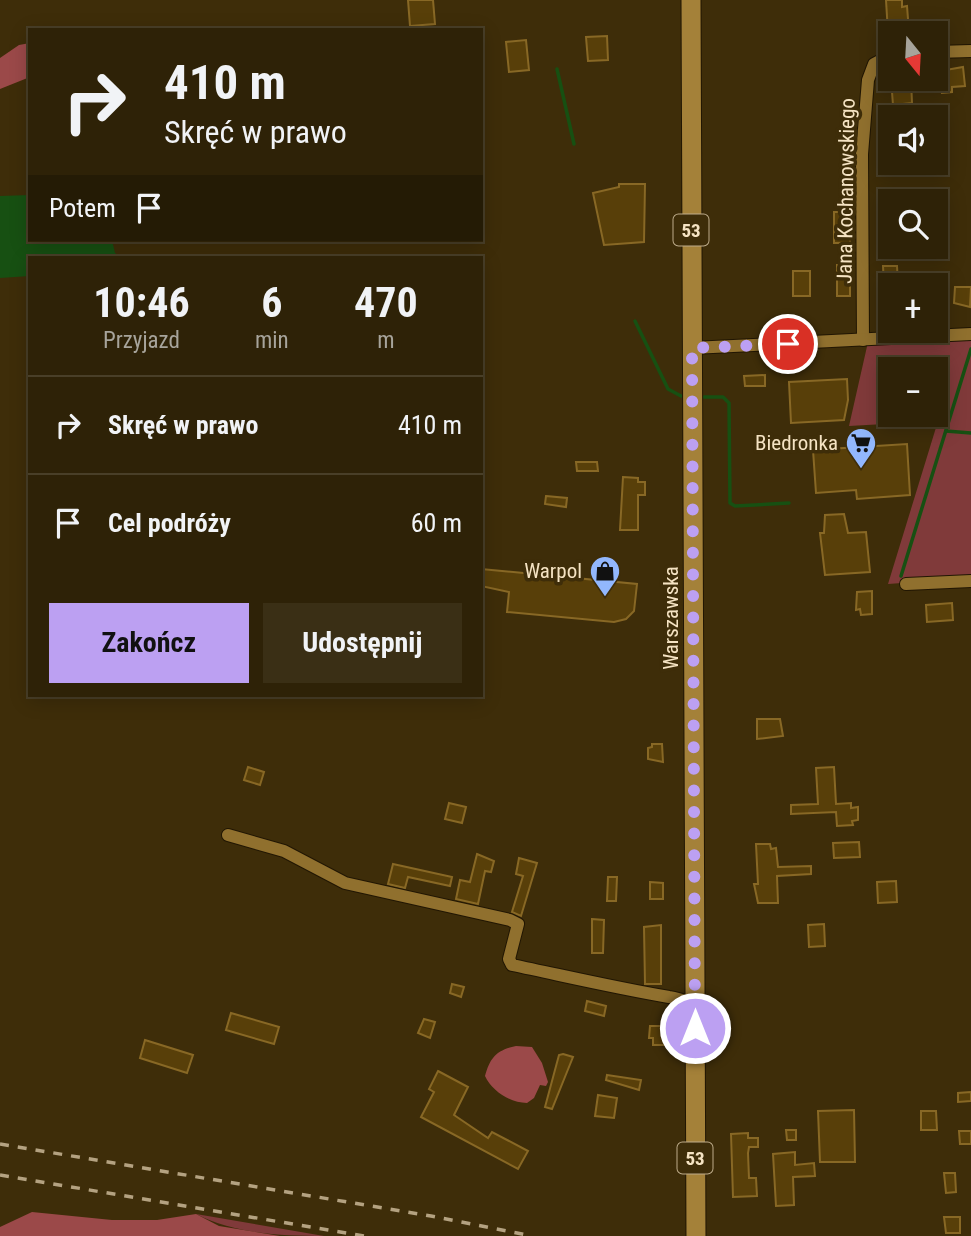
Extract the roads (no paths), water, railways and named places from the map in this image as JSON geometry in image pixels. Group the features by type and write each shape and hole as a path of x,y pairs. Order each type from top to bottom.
{"main road":[{"name":"Warszawska","path":"691,0 696,1236"}],"street":[{"path":"948,52 971,51"},
{"name":"Jana Kochanowskiego","path":"863,340 862,154 868,79 874,64 878,62"},
{"path":"692,348 971,334"},
{"path":"906,584 971,581"},
{"path":"228,835 284,851 345,883 510,920 518,924 509,958 512,965 624,991 674,997 681,1002 695,1002"}],"waterway":[{"path":"557,69 574,144"},
{"path":"635,321 668,389 681,396"},
{"path":"901,576 971,349"},
{"path":"704,397 723,397 729,403 730,503 735,506 789,503"},
{"path":"946,431 971,433"}],"railway":[{"path":"0,1144 431,1216 532,1236"},
{"path":"0,1175 364,1236"}],"place":[{"name":"Biedronka","path":"861,470"},
{"name":"Warpol","path":"605,598"}]}
